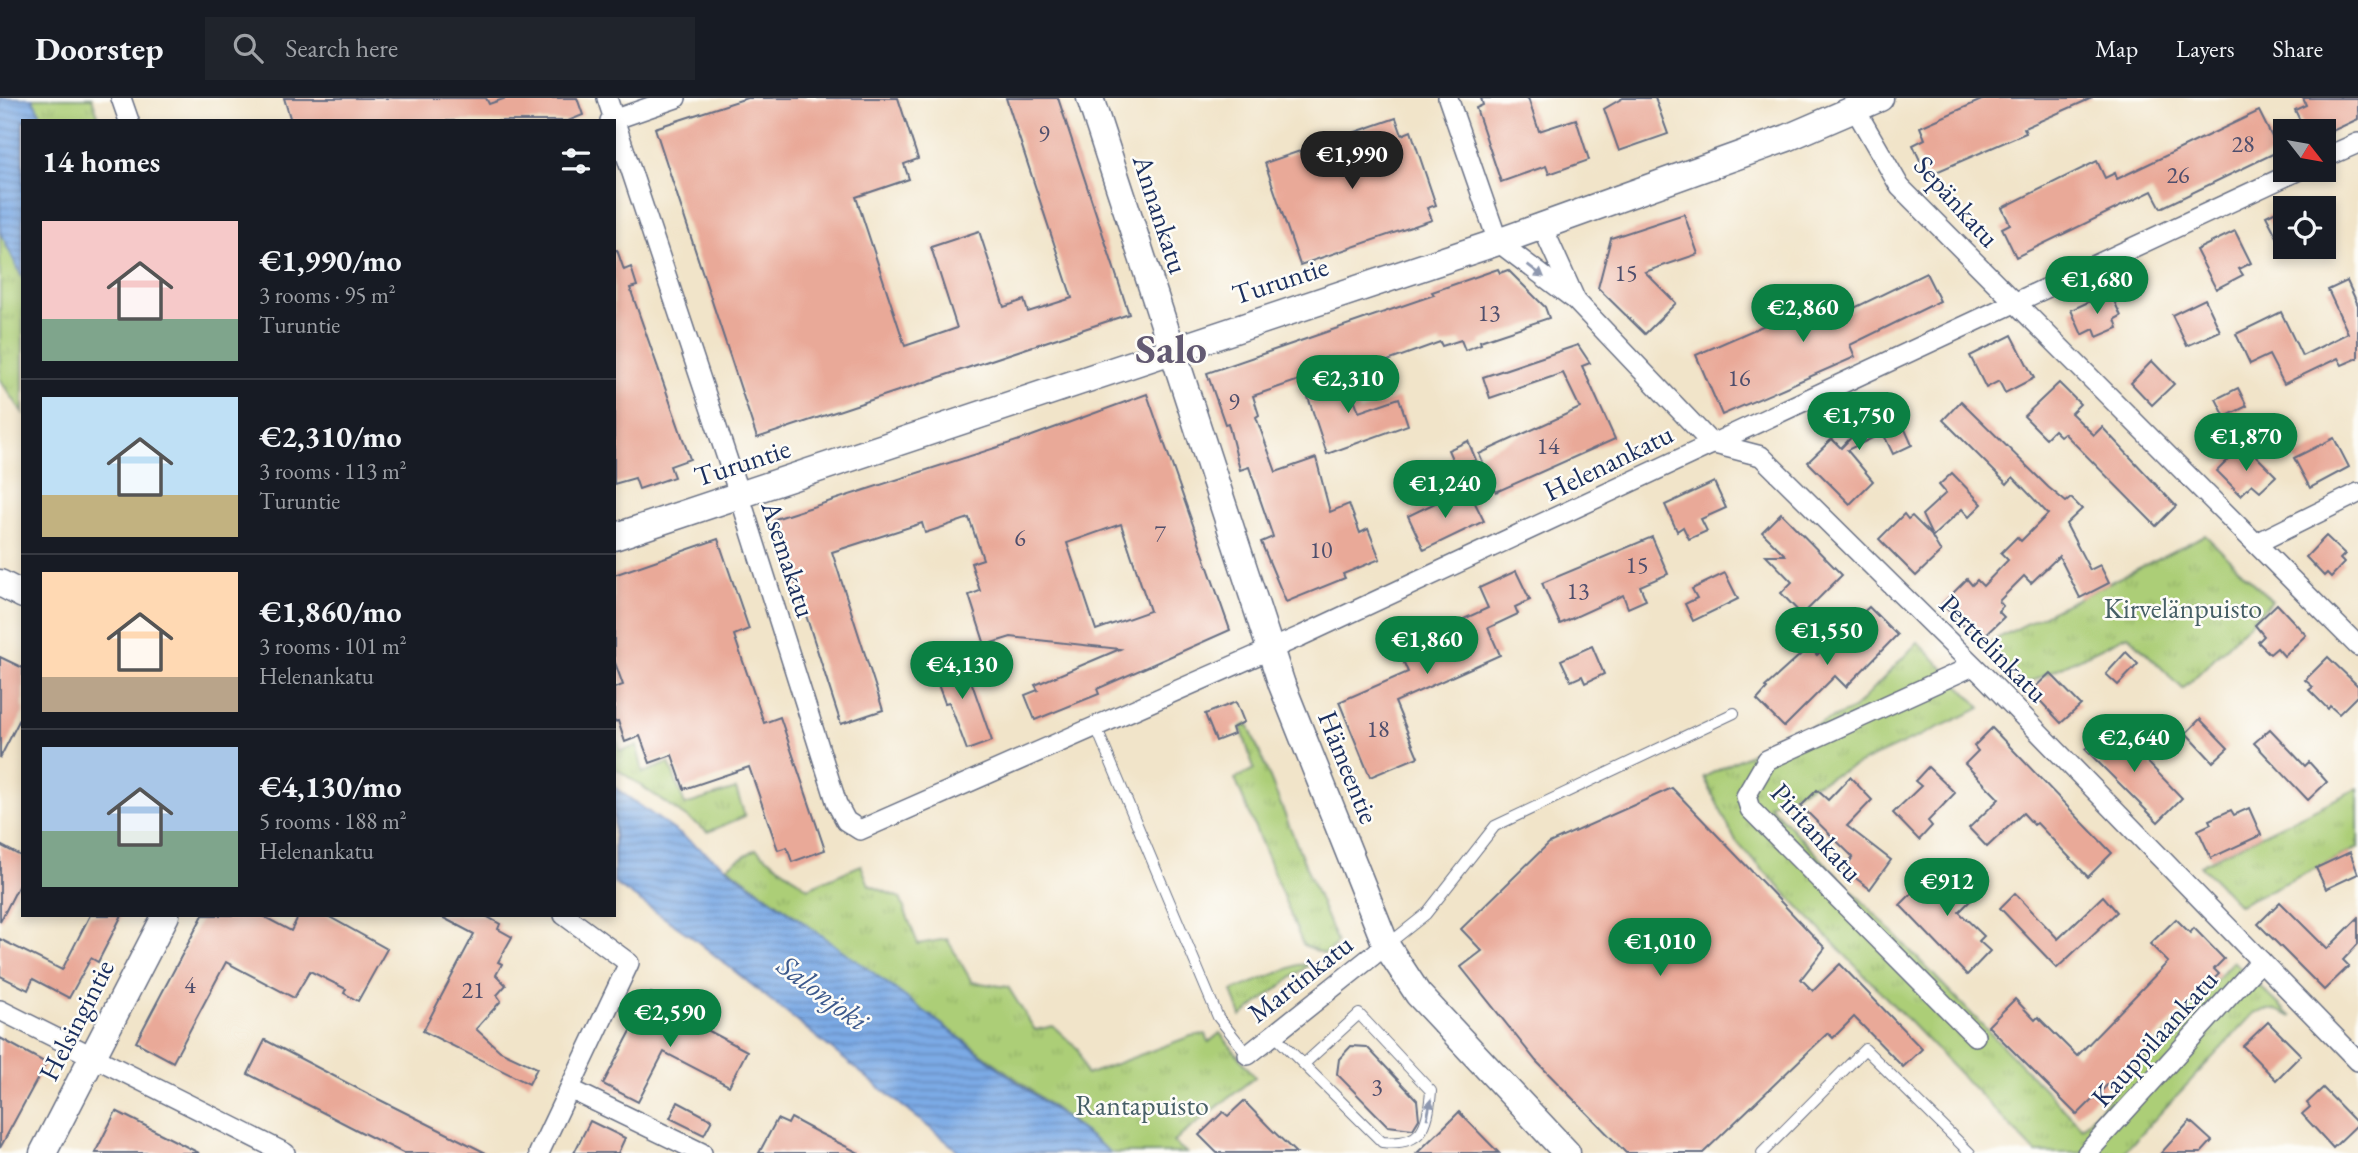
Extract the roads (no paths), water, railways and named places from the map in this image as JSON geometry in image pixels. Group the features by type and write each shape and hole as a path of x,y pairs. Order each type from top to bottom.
{"main road":[{"name":"Annankatu","path":"1090,98 1172,349"},
{"name":"Turuntie","path":"616,536 1498,242 1787,138 1880,98"},
{"name":"Hämeentie","path":"1172,349 1270,650 1386,945 1418,993 1567,1153"},
{"path":"0,583 21,595"},
{"name":"Helsingintie","path":"43,1153 165,917"}],"street":[{"path":"121,98 128,119"},
{"name":"Asemakatu","path":"607,98 612,119"},
{"path":"615,119 676,98"},
{"path":"1448,98 1498,242 1575,300 1711,443"},
{"name":"Sepänkatu","path":"1856,109 1900,187 2358,646"},
{"name":"Asemakatu","path":"616,132 740,497 837,804 846,821 860,830"},
{"path":"2336,153 2358,143"},
{"name":"Helenankatu","path":"860,830 1270,650 2273,182"},
{"path":"1542,226 1575,300"},
{"name":"Perttelinkatu","path":"1711,443 1761,456 1973,666 2358,1061"},
{"path":"2258,543 2358,493"},
{"name":"Piritankatu","path":"1973,666 1767,760 1746,796 1751,809 1975,1036"},
{"path":"539,1153 629,963 567,917"},
{"name":"Martinkatu","path":"1248,1055 1386,945"},
{"name":"Kauppilaankatu","path":"2087,1153 2261,961"},
{"path":"0,1010 285,1153"},
{"path":"570,1089 702,1153"}],"lane":[{"path":"1386,945 1426,914 1495,826 1734,713"},
{"path":"1096,727 1218,1017 1248,1055"},
{"path":"1274,1035 1382,1142 1404,1144 1422,1132 1430,1112 1432,1091 1359,1014 1304,1064"},
{"path":"1762,1153 1865,1049 1970,1153"}],"water":[{"path":"0,98 32,98 43,119 21,119 21,275 0,231"},
{"name":"Salonjoki","path":"616,788 871,971 1111,1153 961,1153 692,937 616,884"}],"district":[{"name":"Salo","path":"1171,348"}],"park label":[{"name":"Kirvelänpuisto","path":"2183,608"},
{"name":"Rantapuisto","path":"1142,1105"}]}
